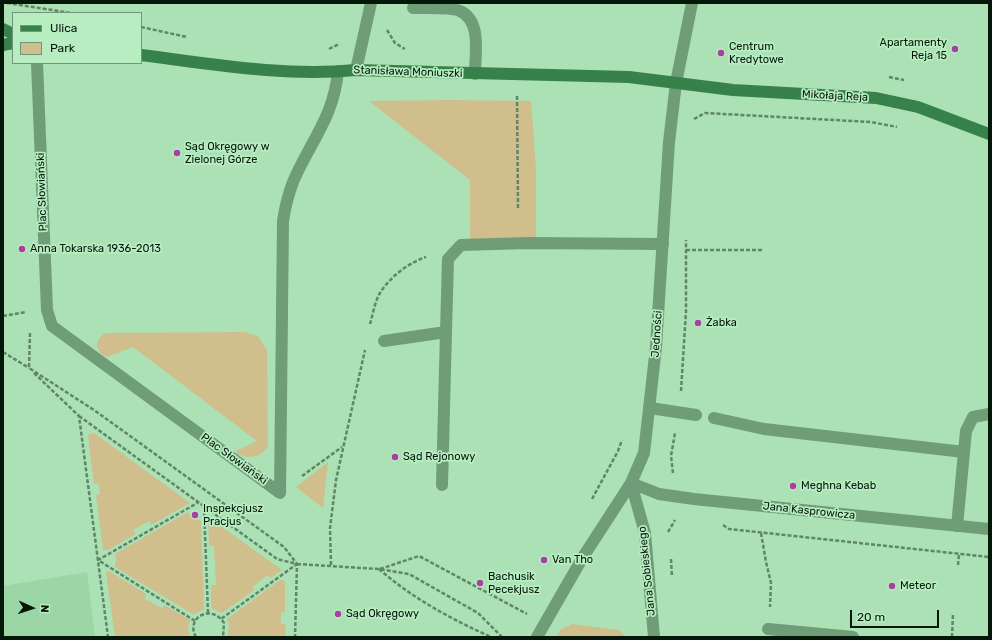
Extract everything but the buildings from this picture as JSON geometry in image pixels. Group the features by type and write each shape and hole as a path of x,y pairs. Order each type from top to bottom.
{"street":[{"path":"356,70 371,3"},
{"name":"Jedności","path":"537,637 583,557 630,483 644,453 650,408 663,244 669,142 676,83 692,3"},
{"path":"413,8 459,10 468,16 475,29 475,74"},
{"path":"3,29 12,34"},
{"name":"Stanisława Moniuszki","path":"142,55 255,69 629,77 676,83"},
{"name":"Plac Słowiański","path":"37,64 47,310 52,326 280,492 283,221 293,182 331,108 336,91 338,71"},
{"name":"Mikołaja Reja","path":"676,83 733,90 889,100 940,114 989,134"},
{"path":"442,485 448,259 461,245 529,242 663,244"},
{"path":"384,340 446,332"},
{"path":"650,408 696,415"},
{"path":"957,526 966,431 973,417 989,414"},
{"path":"714,418 764,429 964,452"},
{"name":"Jana Kasprowicza","path":"630,483 659,494 694,500 989,529"},
{"name":"Jana Sobieskiego","path":"630,483 645,533 654,637"},
{"path":"768,629 853,637"}],"path":[{"path":"7,3 65,12"},
{"path":"517,93 518,209"},
{"path":"690,123 696,117 705,113 871,122 902,128"},
{"path":"671,456 679,413 686,311 686,235"},
{"path":"686,250 764,250"},
{"path":"372,318 379,294 413,261 426,257"},
{"path":"3,316 30,312"},
{"path":"3,352 94,410 284,547 297,564 295,637"},
{"path":"331,565 330,528 343,447 363,358"},
{"path":"29,368 79,416 277,559 297,564 379,569 409,574 478,613 502,637"},
{"path":"79,416 108,637"},
{"path":"589,506 618,451 623,438"},
{"path":"303,476 343,447"},
{"path":"98,560 199,502"},
{"path":"204,507 208,613"},
{"path":"668,530 674,520 680,519"},
{"path":"718,522 729,529 989,557"},
{"path":"761,533 766,562 772,582"},
{"path":"958,565 959,554"},
{"path":"379,569 419,556 529,615 526,621"},
{"path":"98,560 195,621"},
{"path":"221,619 297,564"},
{"path":"379,569 401,588 470,627 491,637"},
{"path":"196,637 193,629 195,621 200,615 208,613 216,614 221,619 225,627 223,637"},
{"path":"952,637 953,613"}],"shaded area":[{"path":"87,572 95,637 3,637 3,586"}],"green space":[{"path":"369,101 531,101 536,168 536,238 470,241 470,180"},
{"path":"245,332 258,336 267,350 268,446 262,453 250,457 237,454 236,451 257,441 133,347 107,357 100,352 97,345 99,338 106,333"},
{"path":"94,433 190,503 151,525 149,521 133,530 136,534 108,550 103,550 96,495 100,494 99,483 94,484 88,435"},
{"path":"328,462 323,508 296,487"},
{"path":"188,512 192,518 201,521 204,609 194,615 115,567 115,554"},
{"path":"208,517 282,570 271,578 268,575 252,587 254,590 222,613 211,608 211,585 216,585 214,546 209,546"},
{"path":"109,571 146,594 145,599 162,608 164,605 190,620 188,629 190,637 115,637 106,572"},
{"path":"280,580 285,581 285,612 281,613 281,624 285,624 286,637 228,636 229,625 227,619"},
{"path":"572,624 619,630 626,637 557,637 560,630"}],"place":[{"name":"Apartamenty Reja 15","path":"955,49"},
{"name":"Centrum Kredytowe","path":"721,53"},
{"name":"Sąd Okręgowy w Zielonej Górze","path":"177,153"},
{"name":"Anna Tokarska 1936-2013","path":"22,249"},
{"name":"Żabka","path":"698,323"},
{"name":"Sąd Rejonowy","path":"395,457"},
{"name":"Meghna Kebab","path":"793,486"},
{"name":"Inspekcjusz Pracjus","path":"195,515"},
{"name":"Van Tho","path":"544,560"},
{"name":"Bachusik Pecekjusz","path":"480,583"},
{"name":"Meteor","path":"892,586"},
{"name":"Sąd Okręgowy","path":"338,614"}]}
